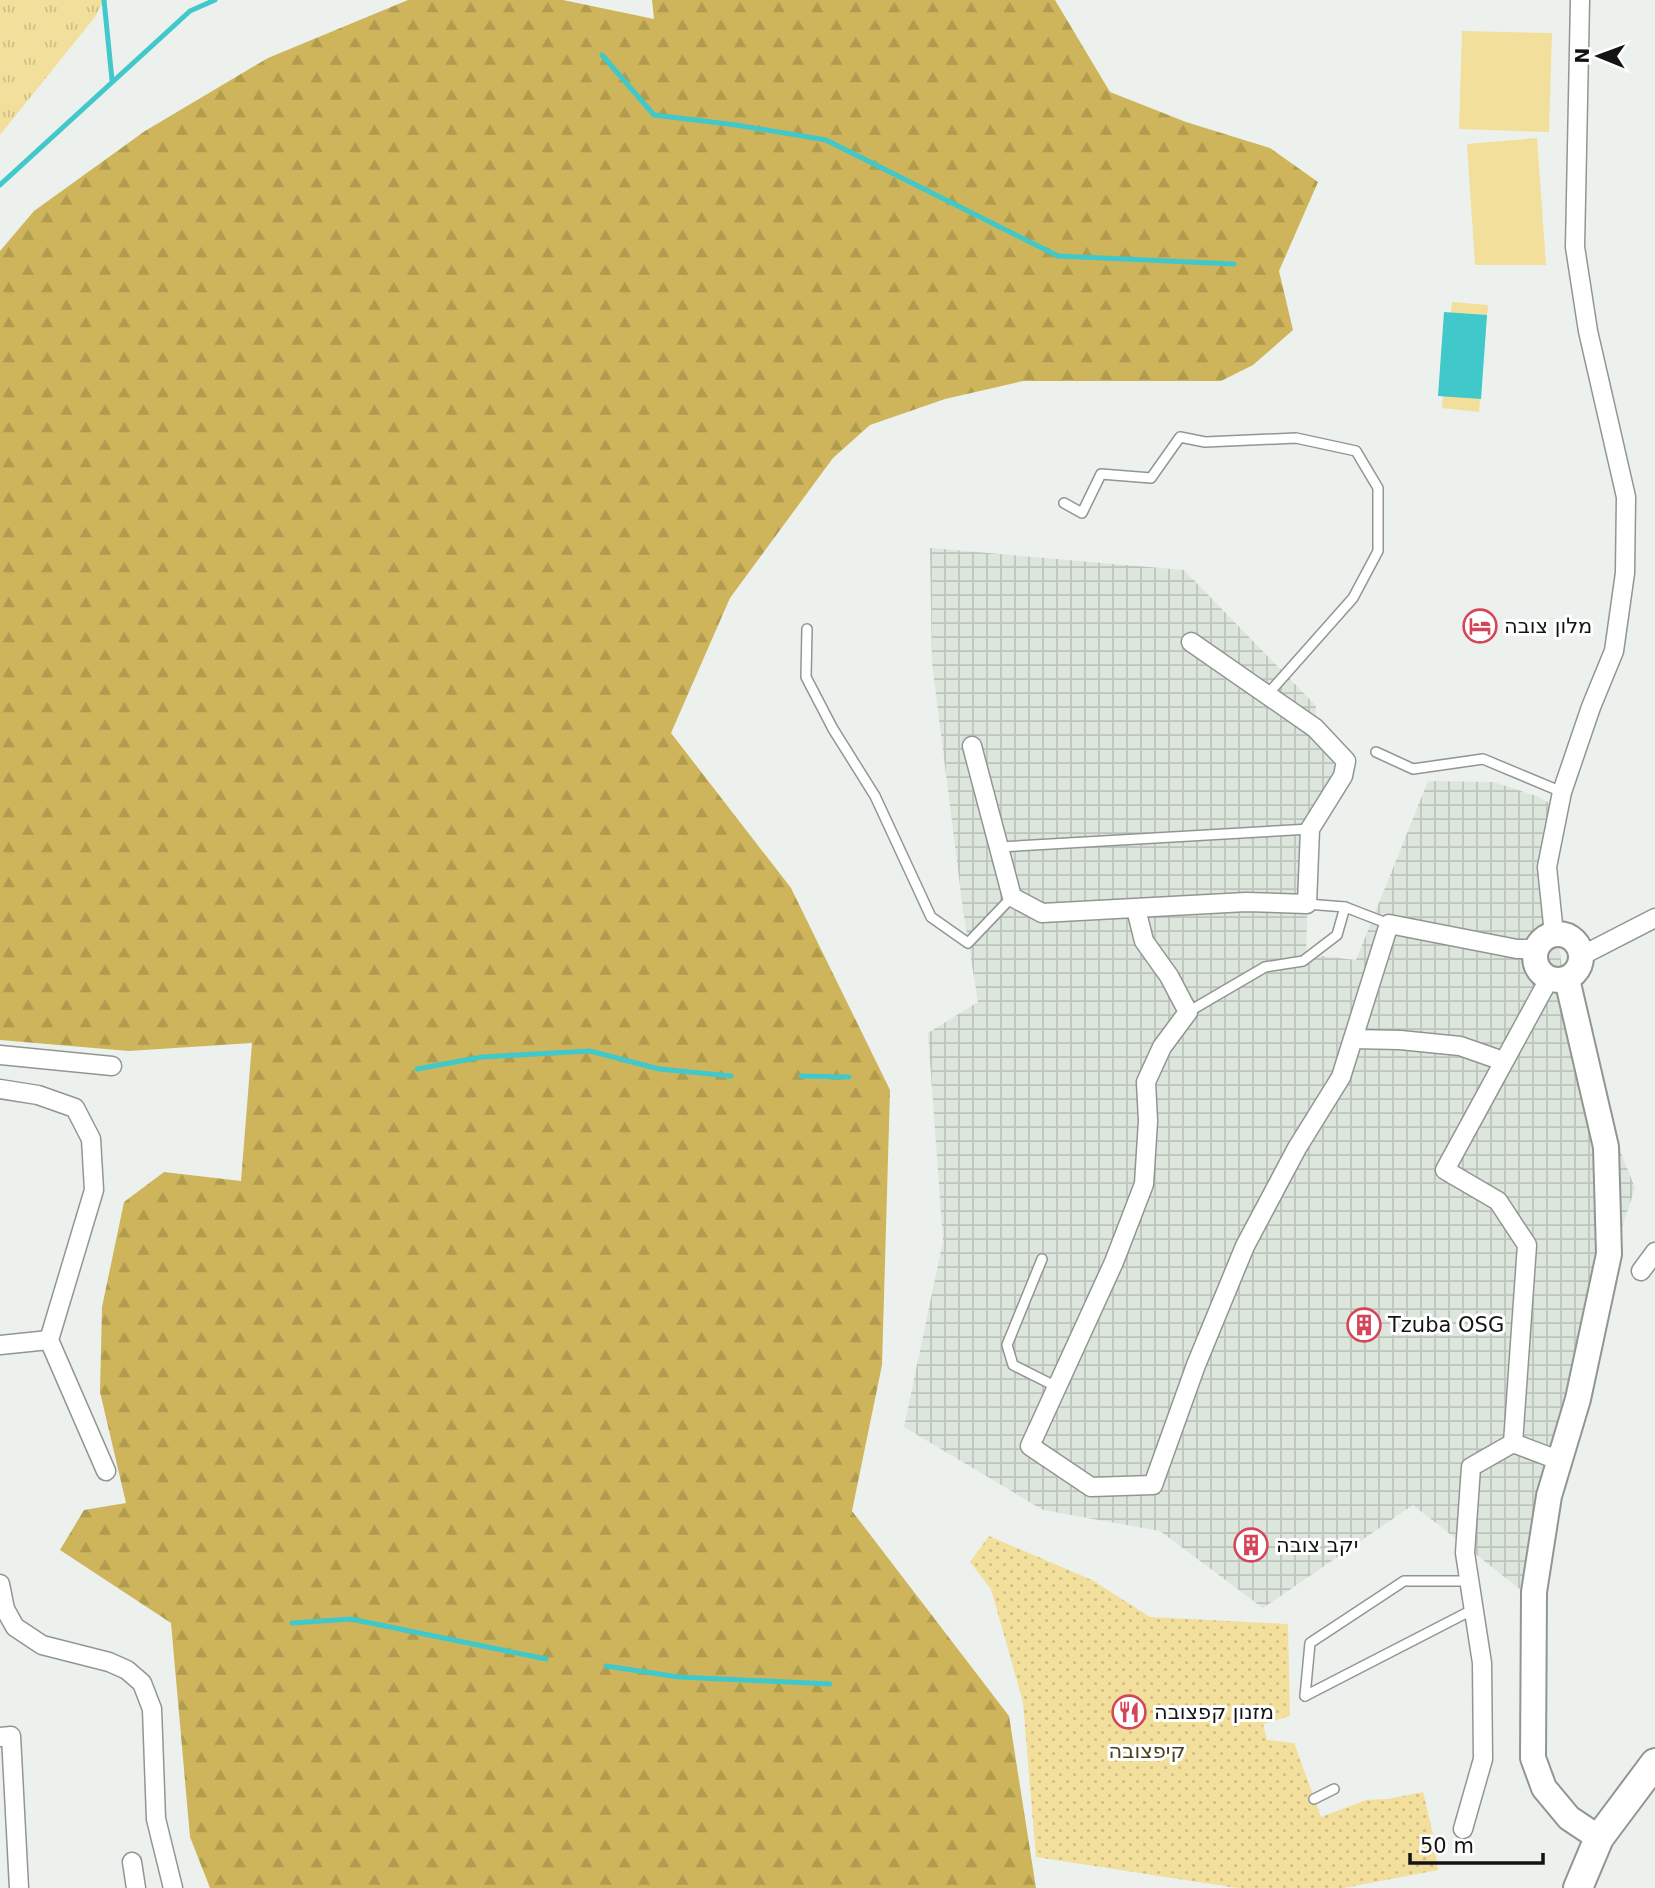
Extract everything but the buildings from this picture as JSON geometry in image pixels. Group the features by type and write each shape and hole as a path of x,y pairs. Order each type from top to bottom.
{"main road":[{"path":"1578,1888 1599,1838 1655,1763"}],"street":[{"path":"1580,0 1575,247 1588,331 1626,498 1625,573 1614,651 1591,707 1562,792 1547,867 1545,941 1534,955 1538,969 1558,979 1606,1147 1609,1254 1578,1399 1549,1496 1534,1592 1533,1758 1544,1788 1569,1818 1599,1838"},
{"path":"972,746 1013,897 1042,913 1246,902 1307,904 1310,829 1343,776 1346,761 1315,728 1191,642"},
{"path":"1136,909 1144,941 1169,976 1188,1012 1162,1047 1146,1082 1148,1121 1144,1184 1114,1262 1030,1446 1091,1487 1153,1485 1196,1365 1245,1246 1297,1149 1341,1077 1389,924 1517,949 1545,941 1572,939 1581,956 1577,970 1558,979 1503,1061 1445,1170 1498,1202 1527,1245 1513,1443"},
{"path":"1581,956 1655,918"},
{"path":"1353,1039 1460,1046 1503,1061"},
{"path":"0,1055 112,1066"},
{"path":"0,1089 38,1095 75,1108 91,1139 94,1190 49,1340 106,1471"},
{"path":"1641,1271 1655,1252"},
{"path":"0,1345 49,1340"},
{"path":"1463,1829 1483,1759 1482,1663 1465,1553 1471,1466 1513,1443 1559,1460"},
{"path":"0,1584 5,1609 15,1627 42,1645 109,1662 127,1670 142,1684 152,1709 156,1819 173,1888"},
{"path":"0,1737 11,1737 7,1799 12,1880"},
{"path":"132,1862 136,1888"}],"lane":[{"path":"1064,503 1082,513 1101,474 1150,478 1180,437 1205,442 1296,438 1356,451 1378,488 1378,551 1353,598 1267,695"},
{"path":"807,629 806,677 833,729 875,796 931,918 968,943 1013,897"},
{"path":"1376,752 1413,769 1483,759 1562,792"},
{"path":"999,847 1310,829"},
{"path":"1307,904 1345,907 1389,924"},
{"path":"1188,1012 1265,968 1303,961 1337,935 1345,907"},
{"path":"1042,1259 1007,1345 1013,1365 1057,1387"},
{"path":"1469,1581 1404,1581 1310,1643 1305,1696 1474,1609"},
{"path":"1314,1799 1334,1789"}],"shaded area":[{"path":"930,548 1184,570 1316,706 1315,728 1337,770 1310,829 1306,954 1356,960 1428,781 1494,782 1539,797 1554,806 1549,869 1562,968 1593,1082 1635,1188 1537,1489 1525,1593 1413,1505 1263,1608 1160,1531 1043,1510 904,1427 943,1241 928,1033 978,1002 963,910 932,663"}],"green space":[{"path":"0,0 104,0 95,17 0,135"},
{"path":"408,0 563,0 654,19 652,0 1055,0 1110,92 1186,122 1270,148 1318,182 1279,271 1293,330 1253,365 1221,381 1023,381 945,399 870,425 833,458 730,598 671,733 791,888 890,1090 882,1365 852,1511 1009,1716 1036,1888 210,1888 190,1837 171,1623 60,1550 84,1510 126,1503 100,1392 102,1307 124,1202 164,1172 241,1181 252,1043 129,1051 0,1040 0,251 34,211 145,131 268,58"},
{"path":"1462,31 1552,33 1549,132 1459,129"},
{"path":"1537,138 1546,265 1475,265 1467,144"},
{"path":"1452,302 1488,305 1479,412 1442,408"},
{"name":"קיפצובה","path":"989,1536 1092,1580 1150,1617 1288,1624 1290,1716 1263,1724 1267,1740 1294,1743 1321,1817 1366,1800 1423,1792 1438,1870 1344,1888 1237,1888 1036,1857 1023,1702 991,1589 970,1562"}],"water":[{"path":"1444,312 1487,315 1481,399 1438,396"}],"waterway":[{"path":"104,0 112,80"},
{"path":"0,185 190,11 215,0"},
{"path":"602,55 654,115 826,140 1058,256 1234,264"},
{"path":"417,1069 482,1057 590,1051 659,1069 731,1076"},
{"path":"801,1076 849,1077"},
{"path":"292,1623 351,1619 546,1659"},
{"path":"606,1666 679,1677 830,1684"}],"place":[{"name":"מלון צובה","path":"1480,626"},
{"name":"Tzuba OSG","path":"1364,1325"},
{"name":"יקב צובה","path":"1251,1545"},
{"name":"מזנון קפצובה","path":"1129,1712"}]}
